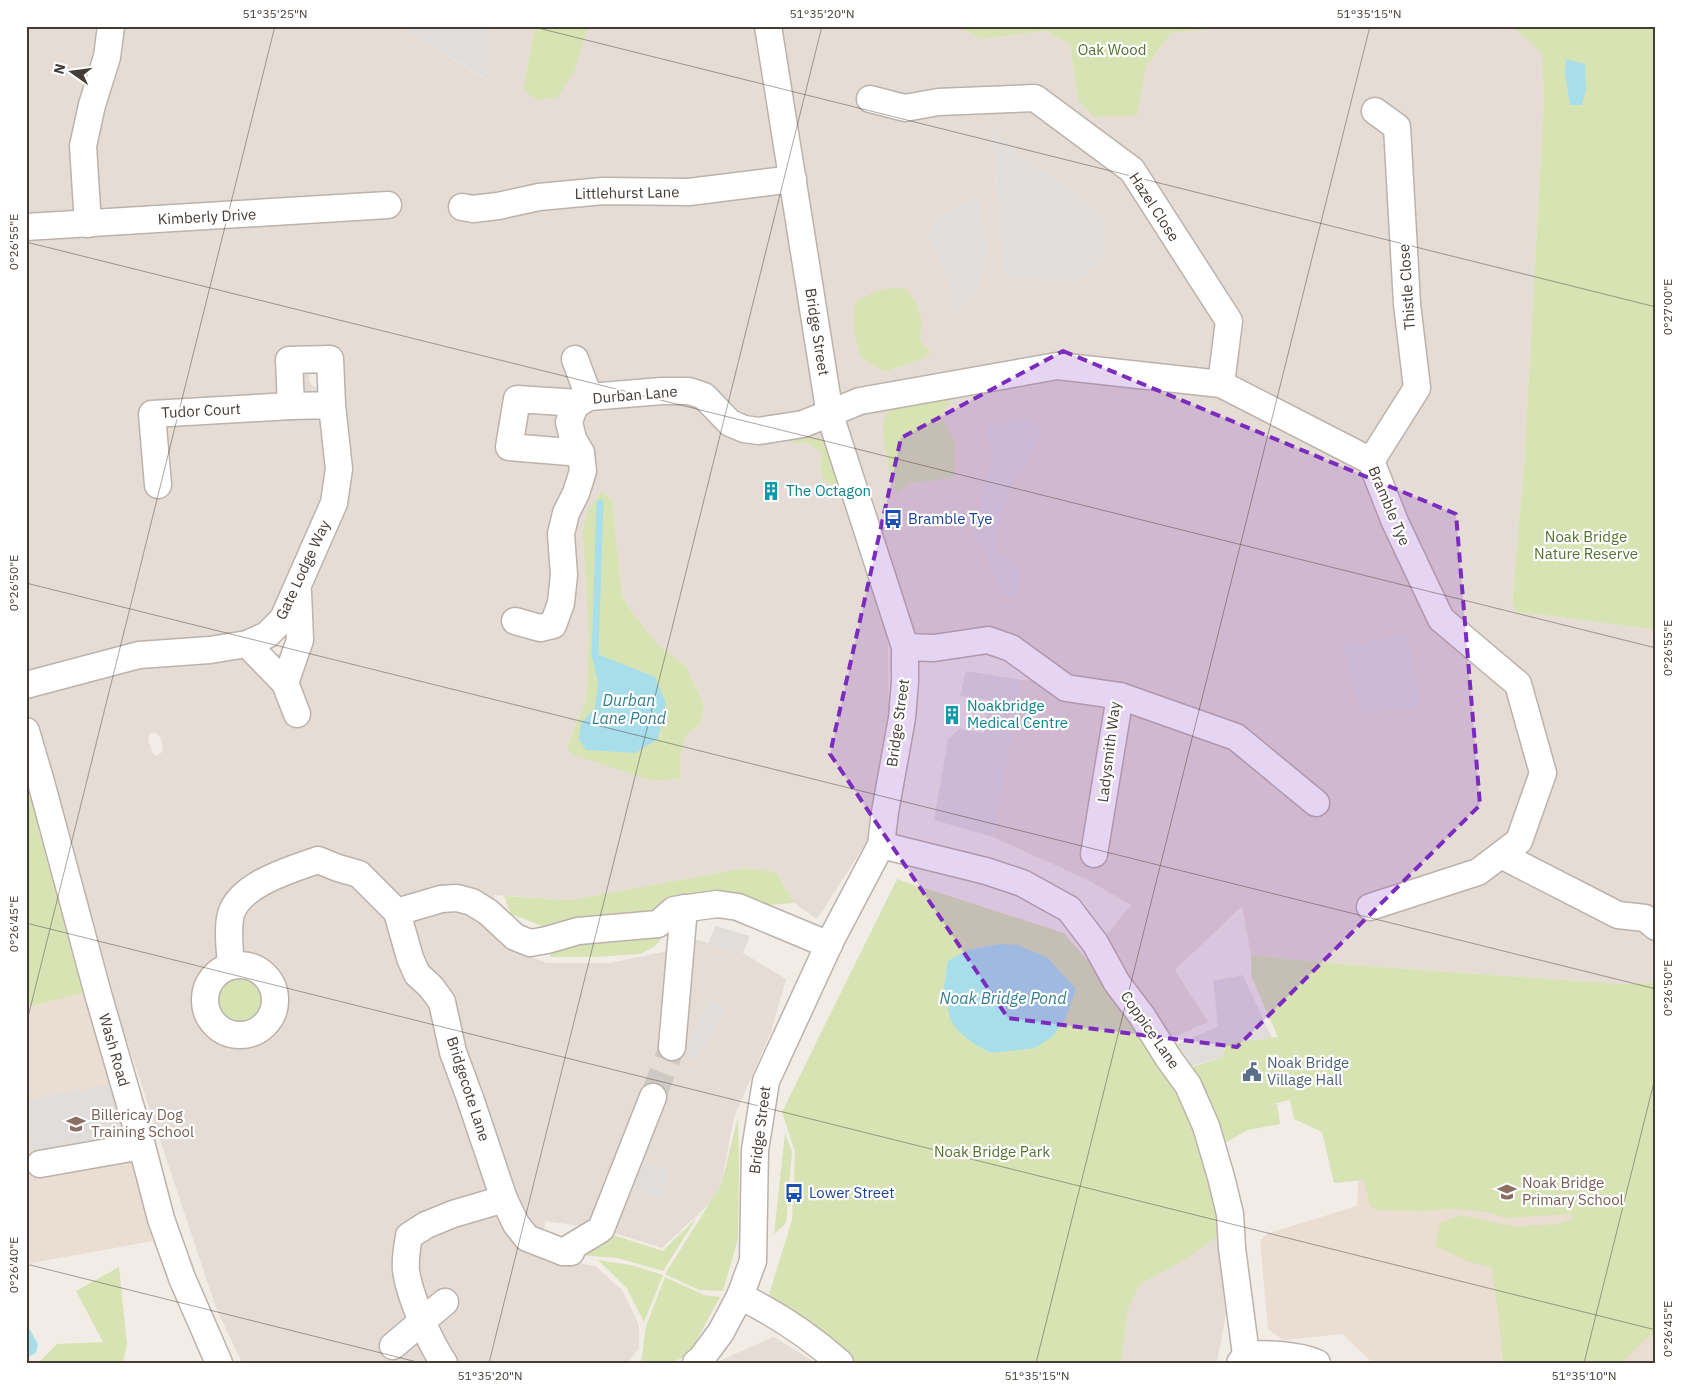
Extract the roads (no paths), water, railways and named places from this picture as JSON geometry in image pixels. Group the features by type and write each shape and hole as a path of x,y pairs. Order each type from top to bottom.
{"street":[{"path":"88,224 83,146 85,92 107,58 111,26"},
{"name":"Bridge Street","path":"696,1363 721,1332 740,1296 753,1261 755,1150 766,1081 829,945 881,845 884,812 902,718 905,682 905,647 830,415 768,26"},
{"name":"Hazel Close","path":"870,99 905,108 938,102 1034,98 1132,170 1229,321 1221,384"},
{"name":"Thistle Close","path":"1371,461 1417,388 1407,304 1397,127 1376,111"},
{"name":"Littlehurst Lane","path":"462,208 473,209 498,206 539,198 603,191 689,192 793,179"},
{"name":"Kimberly Drive","path":"26,228 388,205"},
{"name":"Gate Lodge Way","path":"26,685 139,655 210,650 247,644 267,635 283,619 334,503 339,469 332,405 330,359 289,360 291,406"},
{"path":"575,359 584,400 517,399 509,447 581,453"},
{"name":"Bramble Tye","path":"830,415 860,401 1057,366 1221,384 1371,461 1395,522 1441,619 1518,684 1543,773 1519,841 1501,855 1478,872 1370,907"},
{"name":"Durban Lane","path":"515,621 540,628 553,625 561,603 564,575 561,534 566,513 583,471 581,453 573,439 569,422 575,406 584,400 662,391 689,391 704,396 730,423 744,429 759,431 803,424 830,415"},
{"path":"291,406 332,405"},
{"name":"Tudor Court","path":"158,485 152,414 291,406"},
{"path":"285,683 300,640 298,586"},
{"name":"Ladysmith Way","path":"905,647 934,648 988,640 1011,648 1066,688 1120,696 1094,854"},
{"path":"247,644 285,683 297,714"},
{"path":"1120,696 1236,737 1316,803"},
{"name":"Wash Road","path":"26,731 42,782 98,994 161,1219 182,1278 219,1363"},
{"name":"Coppice Lane","path":"881,845 977,869 1022,883 1069,909 1094,943 1117,983 1142,1016 1169,1060 1188,1085 1206,1126 1230,1214 1243,1359 1259,1354 1296,1358 1317,1363"},
{"path":"1501,855 1618,916 1645,918 1656,927"},
{"path":"230,965 229,935 231,914 241,897 284,871 318,860 359,874 397,912 441,899 457,898 472,902 488,912 515,937 530,943 578,931 658,924 674,910 717,904 738,907 829,945"},
{"path":"672,1046 684,908"},
{"name":"Bridgecote Lane","path":"397,912 410,958 417,974 431,987 442,1002 452,1052 470,1098 504,1199 516,1224 528,1238 567,1252 602,1229 652,1096"},
{"path":"40,1164 142,1146"},
{"path":"444,1363 436,1351 417,1308 406,1271 409,1236 426,1224 504,1199"},
{"path":"740,1296 794,1327 825,1349 840,1363"},
{"path":"393,1346 444,1302"}],"water":[{"path":"1566,59 1585,64 1586,90 1582,105 1570,105 1565,74"},
{"name":"Durban Lane Pond","path":"600,655 655,677 666,703 658,739 635,753 586,750 579,739 581,723 595,708 598,684 593,659"},
{"name":"Noak Bridge Pond","path":"999,944 1018,945 1048,958 1076,989 1064,1022 1052,1037 1035,1048 991,1053 974,1044 957,1030 950,1019 944,987 948,961 967,950"},
{"path":"26,1323 38,1344 36,1353 26,1358"}],"waterway":[{"path":"595,657 600,503"}],"tunnel":[{"path":"653,1097 672,1047"}],"place":[{"name":"The Octagon","path":"771,491"},
{"name":"Bramble Tye","path":"893,519"},
{"name":"Noakbridge Medical Centre","path":"952,715"},
{"name":"Noak Bridge Village Hall","path":"1252,1072"},
{"name":"Billericay Dog Training School","path":"76,1124"},
{"name":"Noak Bridge Primary School","path":"1507,1192"},
{"name":"Lower Street","path":"794,1193"}],"park label":[{"name":"Oak Wood","path":"1112,50"},
{"name":"Noak Bridge Nature Reserve","path":"1586,546"},
{"name":"Noak Bridge Park","path":"992,1152"}]}
